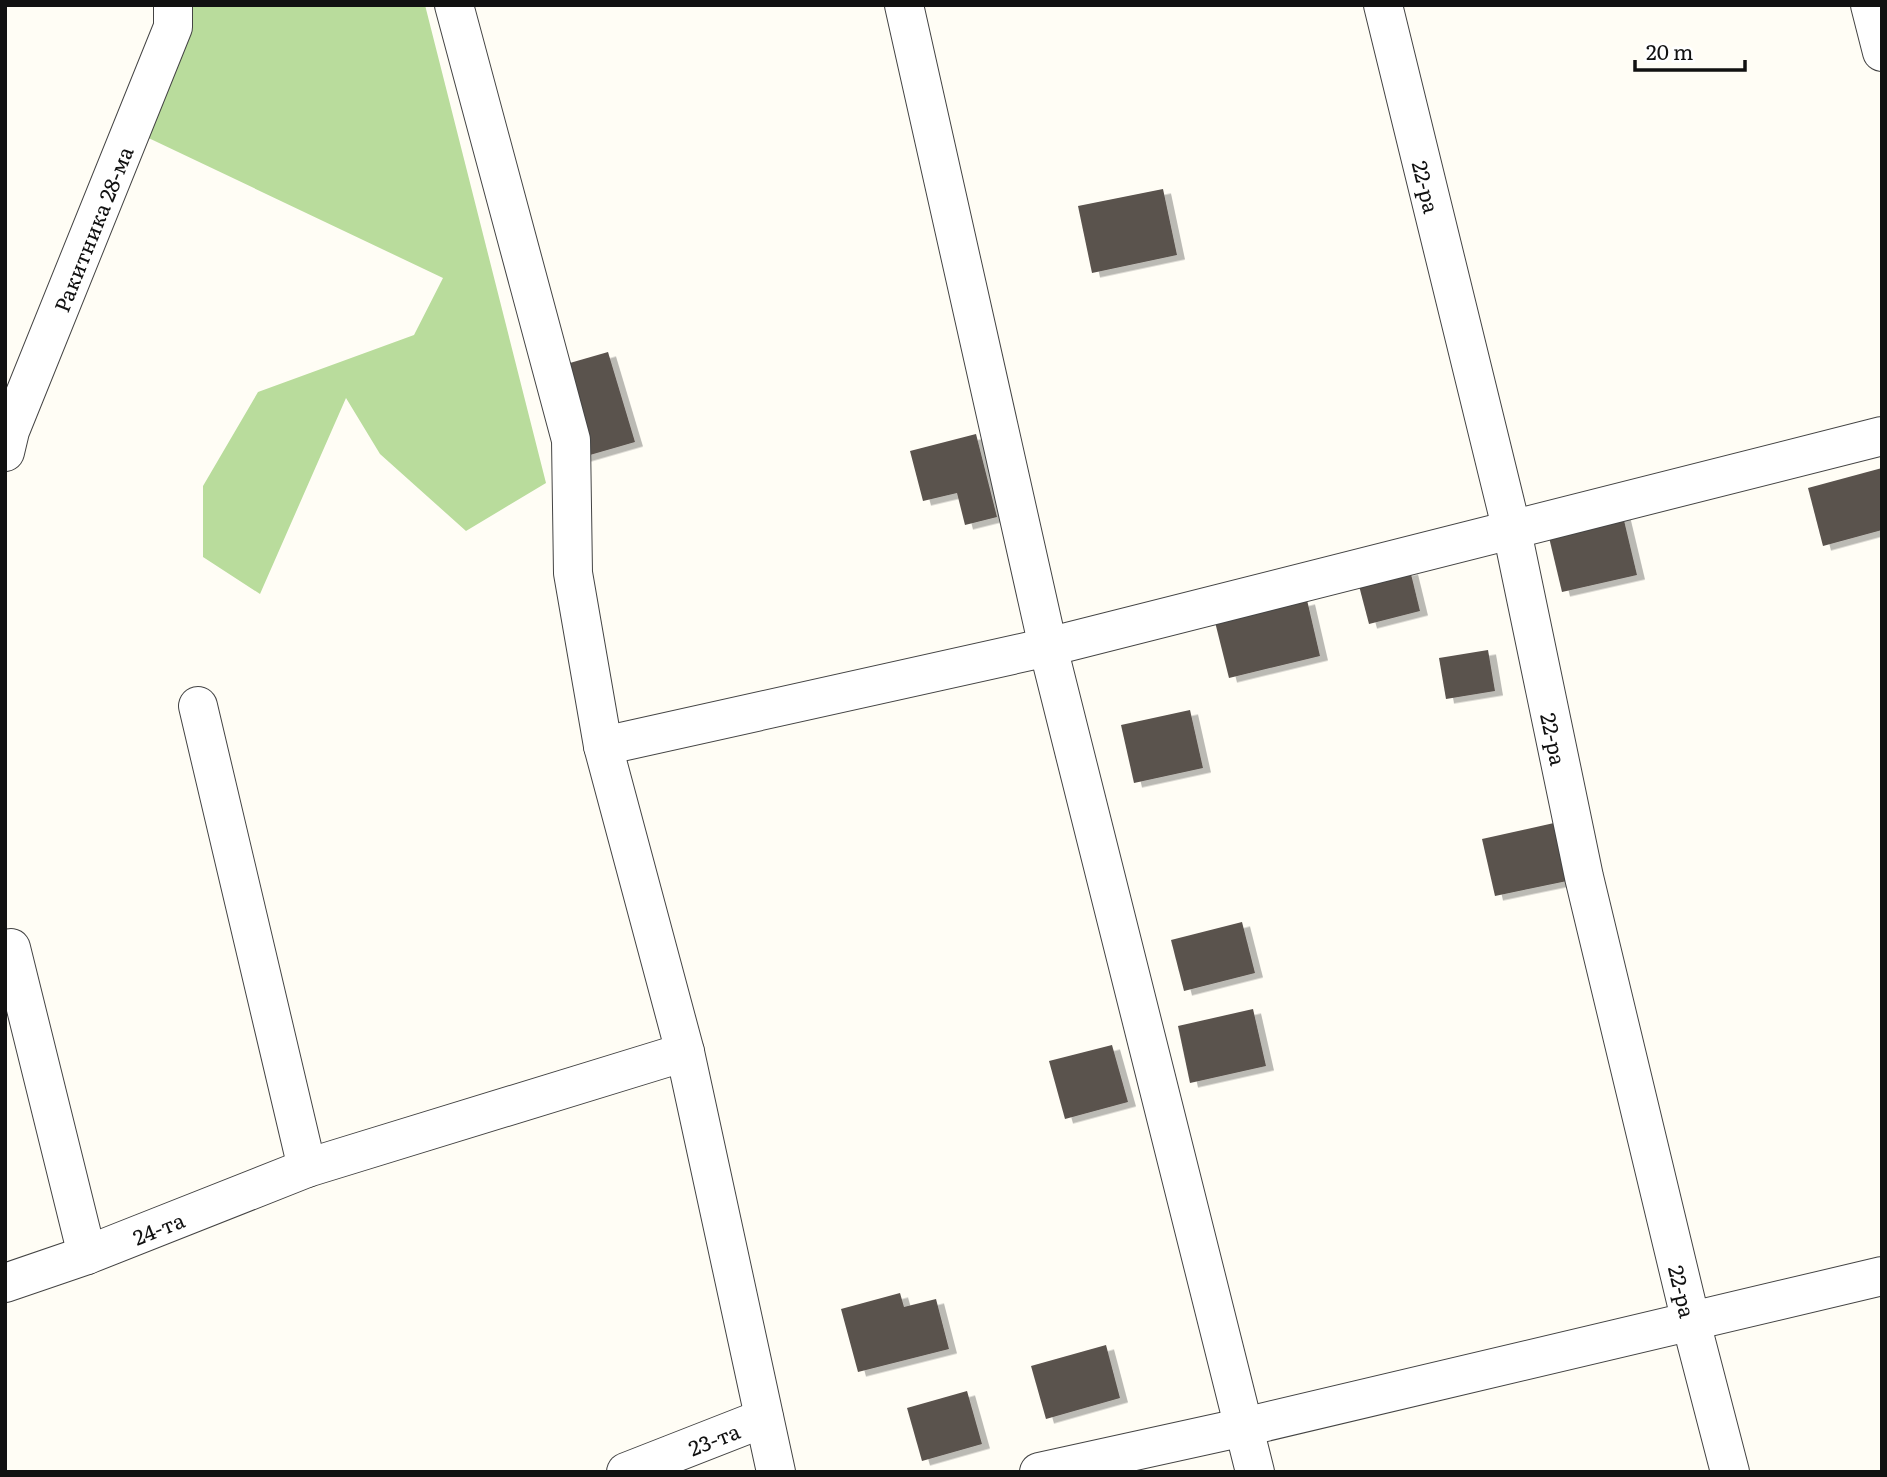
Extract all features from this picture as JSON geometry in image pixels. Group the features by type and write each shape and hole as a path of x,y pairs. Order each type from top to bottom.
{"street":[{"name":"Ракитника 28-ма","path":"7,435 173,27 173,5"},
{"path":"454,5 571,440 573,573 603,746 685,1052 776,1472"},
{"path":"904,5 1048,647 1255,1472"},
{"name":"22-ра","path":"1383,5 1512,531 1584,877 1691,1322 1730,1472"},
{"path":"1870,5 1882,52"},
{"path":"603,746 1048,647 1882,436"},
{"path":"198,706 307,1168"},
{"path":"10,948 87,1255"},
{"name":"24-та","path":"5,1283 87,1255 307,1168 685,1052"},
{"path":"1039,1472 1244,1427 1882,1276"},
{"name":"23-та","path":"626,1472 764,1418"}],"green space":[{"path":"180,5 425,5 546,483 466,531 380,454 346,398 260,594 203,557 203,486 258,392 414,335 443,278 138,133"}],"building":[{"path":"1163,189 1177,255 1092,273 1078,206"},
{"path":"608,352 635,442 583,457 556,367"},
{"path":"976,434 997,517 965,525 957,493 923,501 910,451"},
{"path":"1882,468 1882,530 1823,546 1808,488"},
{"path":"1622,512 1637,575 1562,592 1547,529"},
{"path":"1410,570 1420,611 1369,624 1358,582"},
{"path":"1307,600 1320,656 1229,678 1215,622"},
{"path":"1488,650 1495,691 1446,699 1439,658"},
{"path":"1190,710 1203,768 1134,783 1121,725"},
{"path":"1554,823 1567,881 1495,896 1482,839"},
{"path":"1242,922 1255,973 1184,991 1171,940"},
{"path":"1253,1009 1266,1066 1190,1083 1178,1026"},
{"path":"1112,1045 1128,1102 1065,1119 1049,1061"},
{"path":"900,1293 904,1307 936,1299 949,1349 858,1372 841,1309"},
{"path":"1106,1345 1120,1398 1046,1419 1031,1366"},
{"path":"967,1391 982,1444 922,1461 907,1408"}]}
